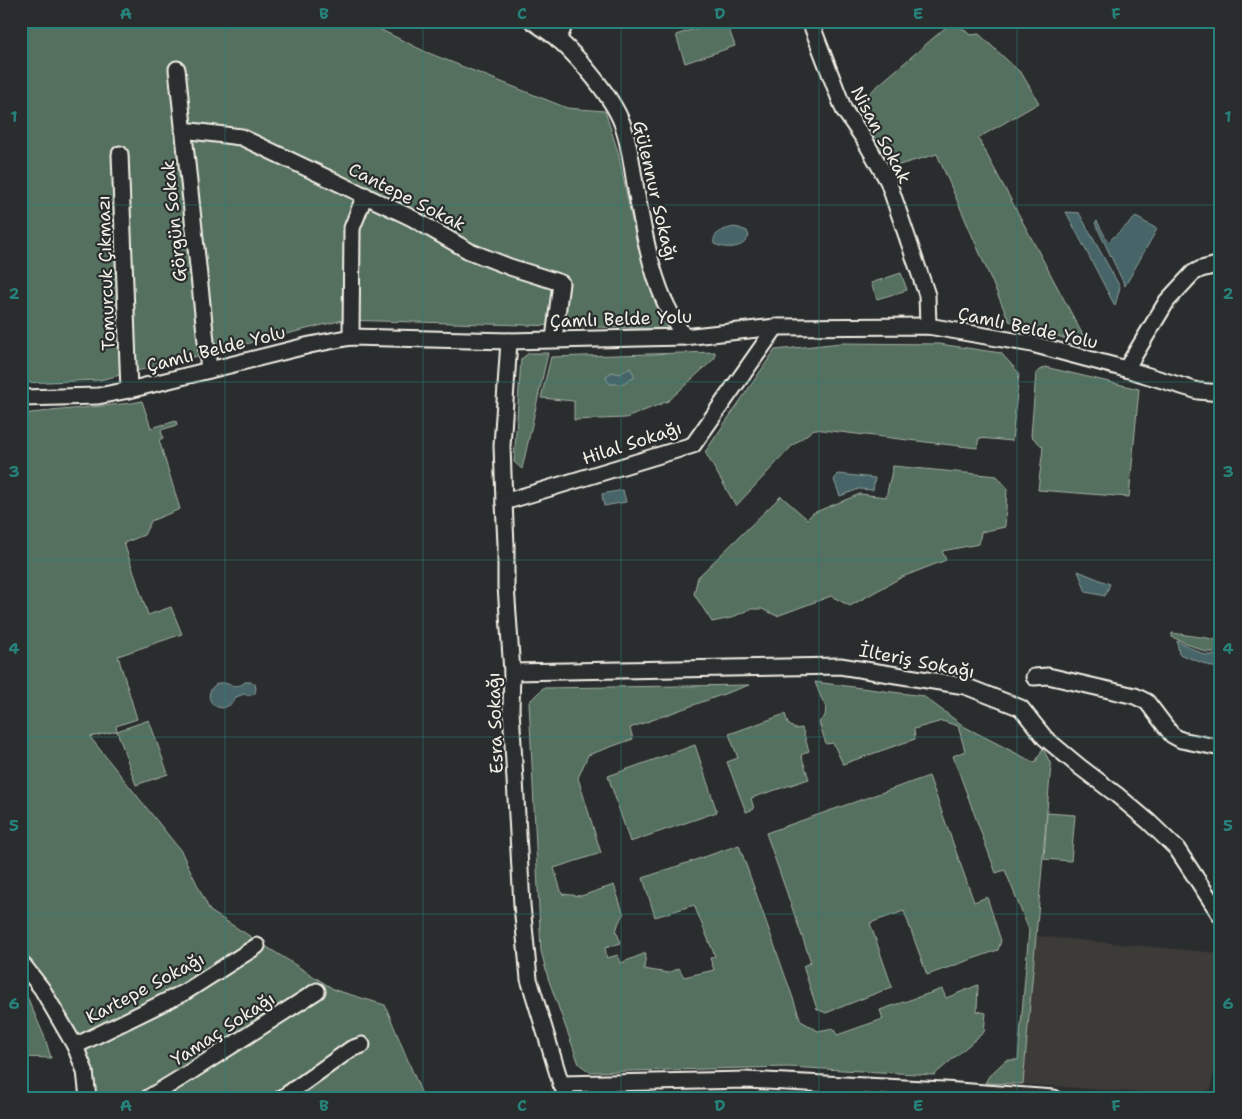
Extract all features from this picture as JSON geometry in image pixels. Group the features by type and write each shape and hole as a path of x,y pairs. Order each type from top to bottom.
{"street":[{"name":"Gülennur Sokağı","path":"532,21 569,49 604,91 621,121 627,141 649,256 664,301 684,337"},
{"path":"558,40 566,21"},
{"name":"Nisan Sokak","path":"810,21 844,110 864,139 888,181 927,294 928,326"},
{"name":"Görgün Sokak","path":"176,69 209,370"},
{"name":"Cantepe Sokak","path":"183,130 240,137 412,218 469,251 510,267 561,283 554,339"},
{"name":"Tomurcuk Çıkmazı","path":"120,154 129,390"},
{"path":"352,338 352,228 365,195"},
{"path":"1126,369 1173,294 1193,273 1201,268 1221,264"},
{"name":"Çamlı Belde Yolu","path":"21,398 98,396 310,345 352,338 510,340 684,337 776,327 928,326 1032,344 1126,369 1198,391 1221,393"},
{"name":"Hilal Sokağı","path":"504,502 693,445 776,327"},
{"name":"Esra Sokağı","path":"510,340 502,446 506,586 512,672 511,709 522,905 529,979 565,1091"},
{"name":"İlteriş Sokağı","path":"512,672 840,666 965,686 1021,708 1045,738 1149,822 1177,849 1221,916"},
{"path":"1034,677 1048,676 1135,696 1147,702 1172,735 1181,740 1221,748"},
{"name":"Kartepe Sokağı","path":"75,1046 185,992 257,946"},
{"path":"21,962 42,989 75,1046 85,1071 88,1098"},
{"name":"Yamaç Sokağı","path":"148,1098 317,991"},
{"path":"282,1098 351,1049 362,1045"},
{"path":"565,1091 751,1080 1054,1098"}],"shaded area":[{"path":"1036,936 1217,953 1221,964 1221,1025 1211,1089 1198,1097 1023,1084"}],"green space":[{"path":"21,21 363,21 426,52 567,108 605,111 618,152 636,240 668,329 343,320 100,380 21,383"},
{"path":"718,21 726,21 735,46 685,63 676,35"},
{"path":"953,21 970,35 979,34 1022,74 1039,103 978,138 1085,339 1077,343 1009,321 937,154 892,167 855,118 852,108"},
{"path":"901,273 907,290 877,299 871,283"},
{"path":"841,343 939,344 1001,353 1019,373 1012,441 979,438 977,448 814,429 792,446 736,506 705,452 775,350"},
{"path":"715,352 715,358 668,401 626,418 574,420 574,401 541,398 551,357"},
{"path":"529,353 548,353 522,469 514,462 521,359"},
{"path":"1045,367 1139,389 1129,497 1038,490 1043,447 1031,436 1036,373"},
{"path":"142,401 151,428 176,421 177,425 161,430 163,438 159,440 180,509 151,521 144,535 124,543 148,615 171,607 182,634 118,656 137,719 116,726 117,731 90,737 181,851 210,911 335,990 385,1005 421,1092 406,1098 95,1098 92,1068 67,1014 21,954 21,414"},
{"path":"893,466 997,476 1007,488 1005,527 981,532 979,544 942,551 946,560 902,577 850,606 831,596 777,616 762,609 750,609 731,618 712,622 694,594 698,577 781,496 807,519 813,513 860,494 886,497"},
{"path":"1172,633 1221,640 1221,652 1206,652 1172,637"},
{"path":"815,682 923,696 965,727 1035,763 1043,748 1051,765 1023,1084 985,1083 989,1076 1006,1060 1018,1060 1029,930 1005,870 996,873 953,756 965,751 958,726 942,721 914,729 915,739 843,764 833,743 826,744 819,722 825,716 825,706"},
{"path":"749,685 630,728 633,739 588,755 578,778 601,853 554,868 562,894 581,896 614,885 624,915 616,931 621,943 605,948 607,958 618,955 621,963 646,953 644,969 668,973 679,968 684,977 714,970 710,958 715,956 694,905 655,917 643,878 739,845 801,1021 818,1031 833,1028 837,1035 883,1019 880,1010 942,989 946,998 978,985 977,1011 986,1013 984,1032 934,1075 788,1067 590,1072 579,1064 548,978 541,951 529,702 543,688"},
{"path":"785,714 788,724 795,729 802,728 809,751 801,755 809,779 751,798 754,809 746,812 727,762 738,758 729,734"},
{"path":"149,720 168,774 136,785 117,731"},
{"path":"695,745 717,812 630,842 608,776"},
{"path":"929,776 974,902 987,897 1001,941 998,950 927,975 904,911 870,923 892,987 826,1013 817,1009 803,966 811,962 766,833"},
{"path":"1047,813 1075,815 1071,861 1044,859"},
{"path":"21,987 45,1038 51,1058 21,1057"}],"water":[{"path":"1066,212 1079,213 1120,287 1115,306"},
{"path":"1136,217 1157,229 1125,286 1095,223 1097,221 1108,242"},
{"path":"734,227 747,231 749,236 743,244 723,247 714,244 717,234"},
{"path":"630,368 634,378 621,384 611,384 607,381 606,376 612,372 621,374"},
{"path":"838,474 875,478 873,490 859,489 840,496 834,480"},
{"path":"623,490 626,502 604,506 602,494"},
{"path":"1078,571 1110,584 1105,596 1086,592"},
{"path":"1177,641 1205,655 1221,655 1221,670 1179,654"},
{"path":"245,682 255,684 255,693 236,697 226,707 220,708 211,702 209,698 210,692 217,684 224,683 236,686"}]}
